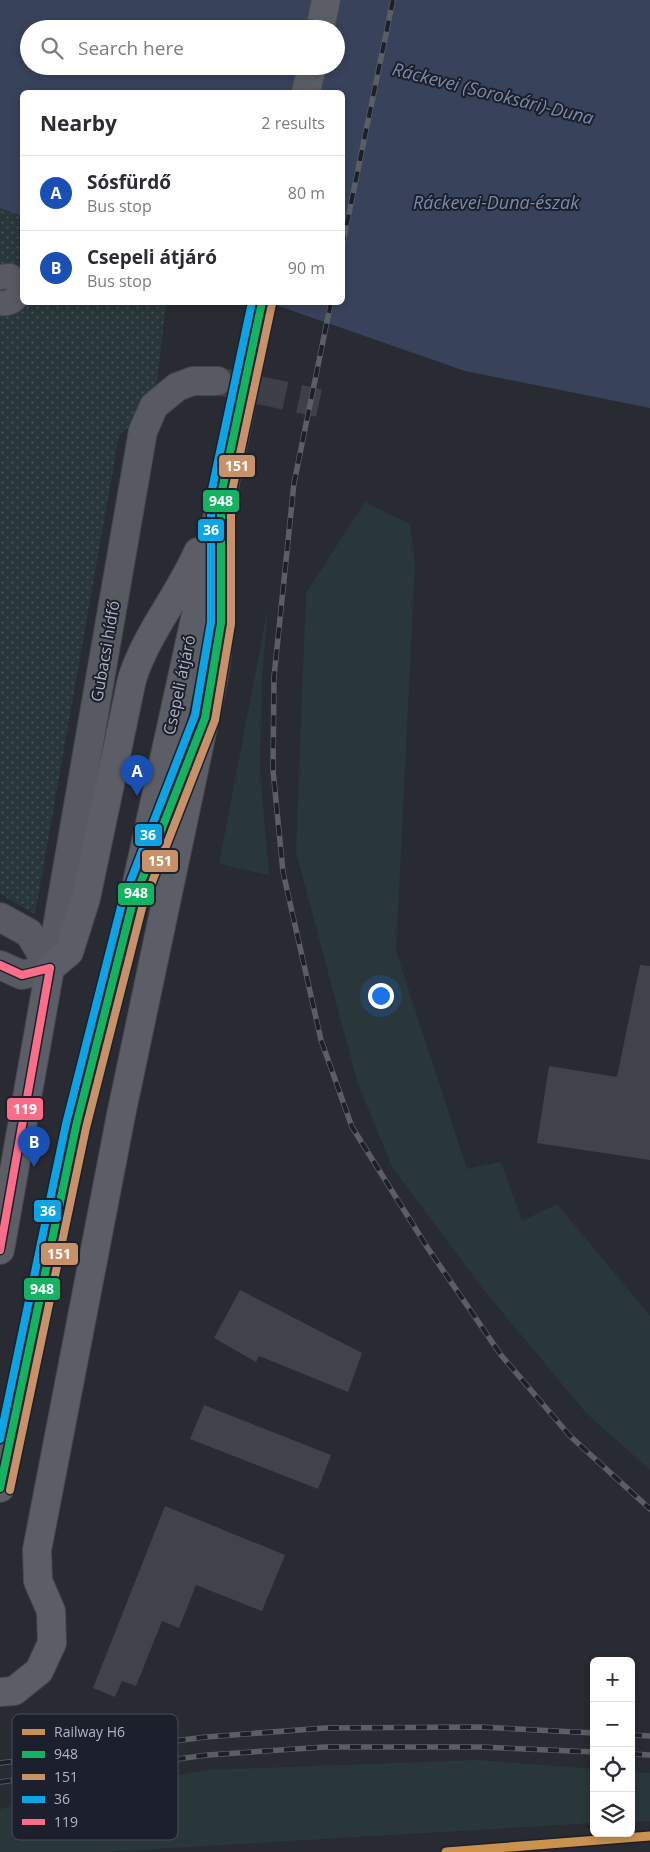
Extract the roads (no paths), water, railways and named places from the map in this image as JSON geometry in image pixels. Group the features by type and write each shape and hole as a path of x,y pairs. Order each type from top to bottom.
{"main road":[{"path":"322,20 326,0"},
{"path":"306,90 310,75"},
{"path":"0,1250 50,968 69,952 86,898 132,678 139,657 192,564 224,482 261,305"},
{"name":"Csepeli átjáró","path":"132,905 205,718 221,623 224,482"},
{"name":"Csepeli átjáró","path":"0,1488 76,1126 132,905 224,482"},
{"path":"0,1692 14,1691 39,1671 52,1643 51,1611 38,1581 37,1550 121,1115 205,718"}],"street":[{"path":"0,277 10,276 20,284 15,300 4,309"},
{"name":"Gubacsi hídfő","path":"50,968 143,431 154,406 177,388 193,381 217,381"},
{"path":"0,917 29,933 50,968 22,975 0,965"}],"water":[{"name":"Ráckevei-Duna-észak","path":"0,0 650,0 650,408 465,371 276,305 345,305 345,90 20,90 20,215 0,208"}],"tunnel":[{"path":"217,381 319,403"}],"railway":[{"path":"345,232 393,0"},
{"path":"330,305 294,483 274,677 273,770 283,872 321,1040 352,1127 427,1247 501,1355 570,1436 650,1509"},
{"path":"178,1741 325,1728 480,1727 590,1733"},
{"path":"635,1735 650,1736"},
{"path":"178,1759 325,1747 480,1747 590,1752"},
{"path":"635,1754 650,1755"},
{"path":"0,1763 12,1761"},
{"path":"0,1782 12,1780"}],"rail line":[{"name":"H6","path":"446,1852 650,1836"}],"place":[{"name":"Sósfürdő","path":"137,796"},
{"name":"Csepeli átjáró","path":"34,1167"}],"water label":[{"name":"Ráckevei (Soroksári)-Duna","path":"493,94"}]}
